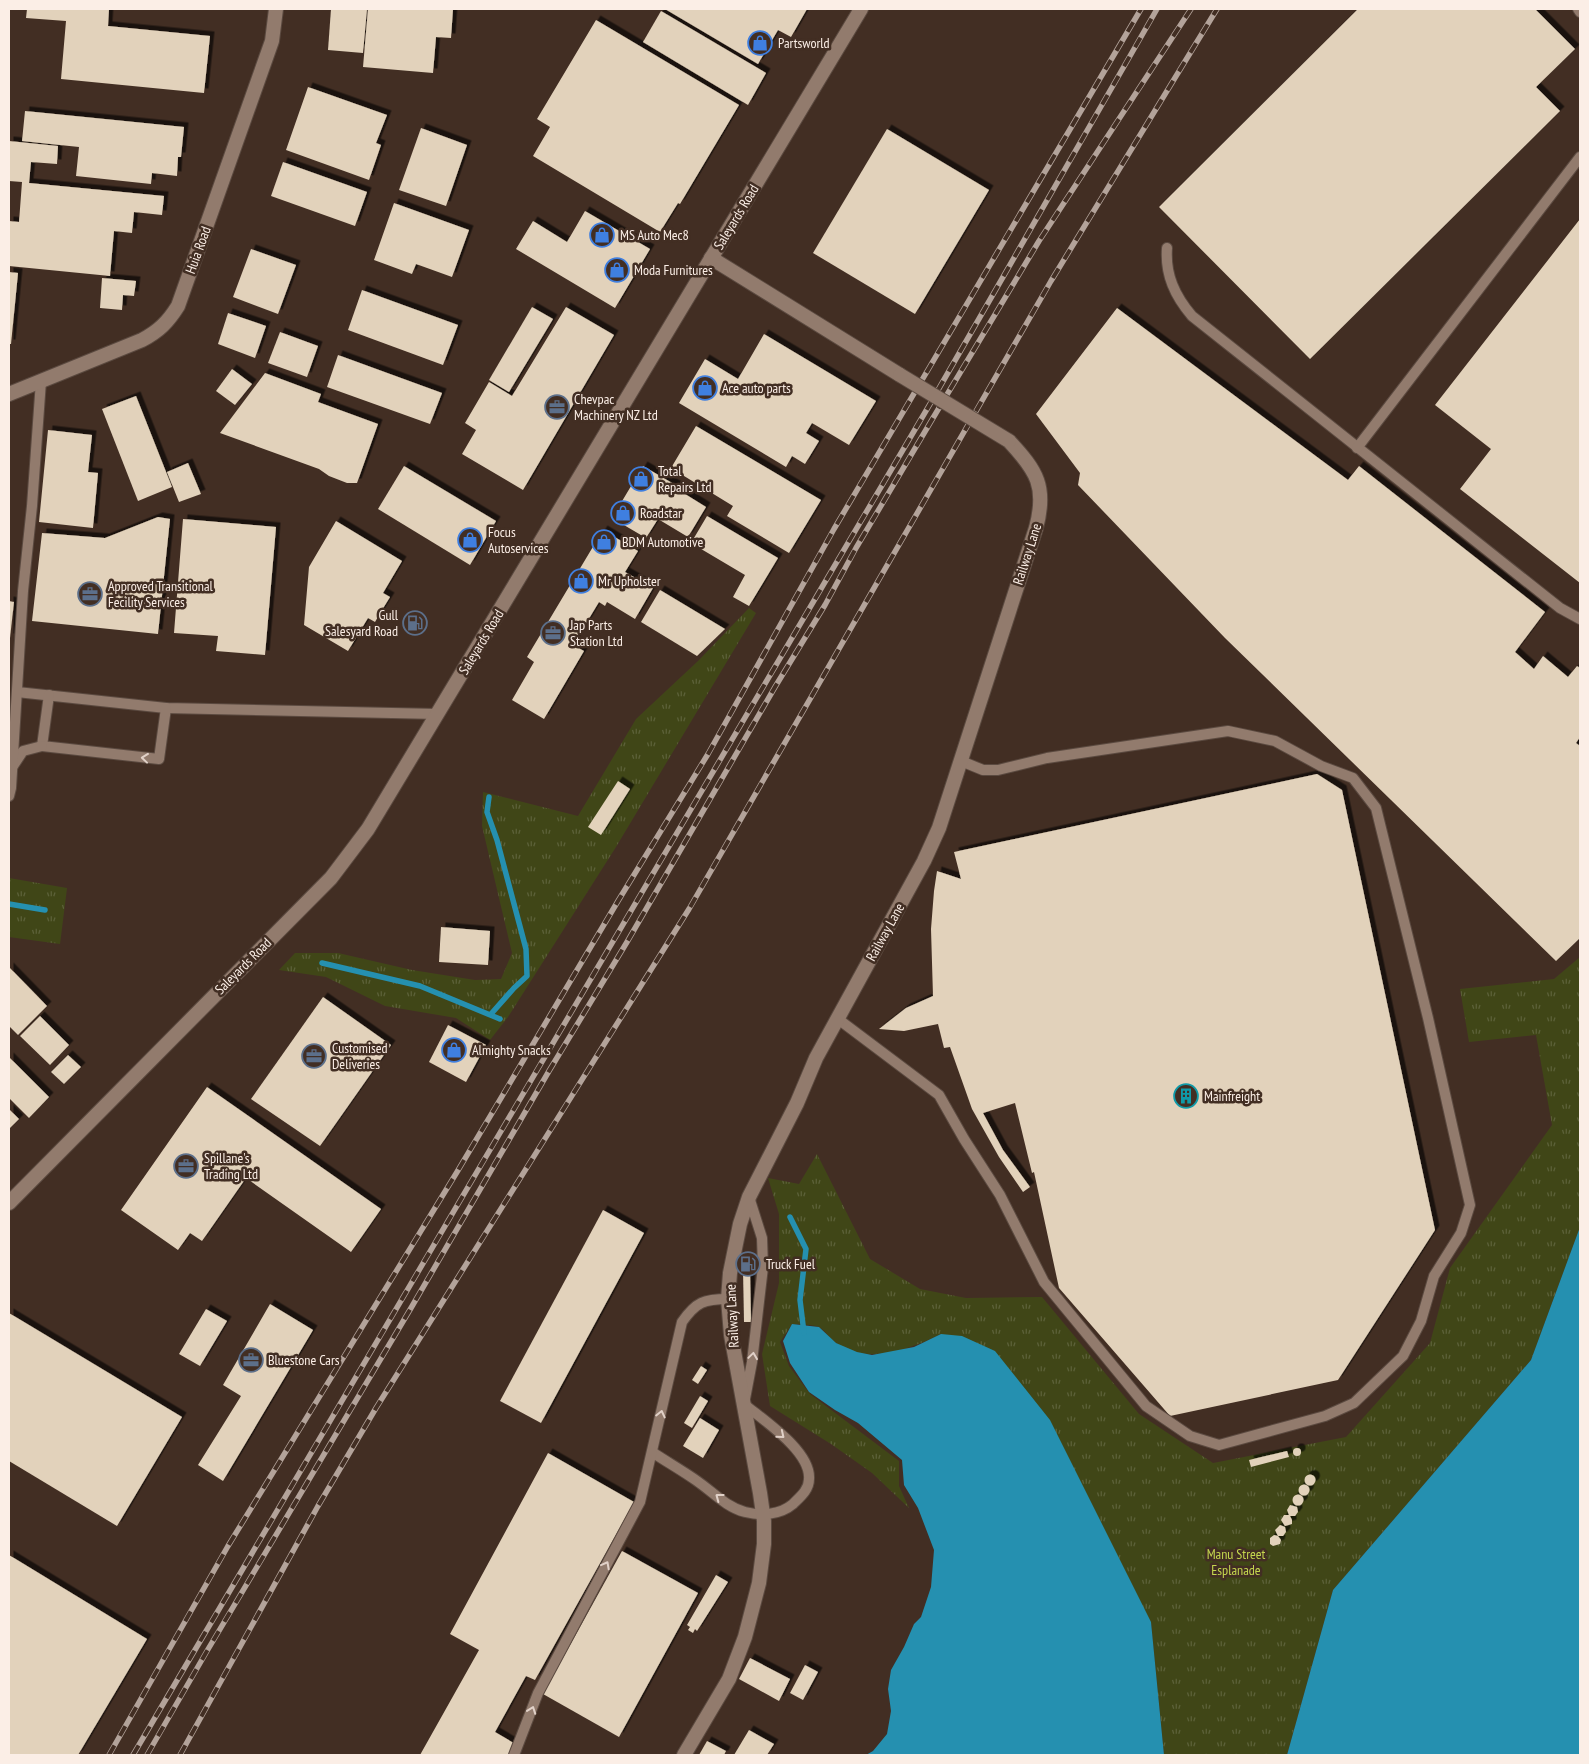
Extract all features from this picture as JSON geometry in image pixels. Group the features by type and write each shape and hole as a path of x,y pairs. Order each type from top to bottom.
{"street":[{"name":"Huia Road","path":"9,394 142,340 158,331 170,319 178,306 272,41 276,9"},
{"name":"Saleyards Road","path":"9,1203 331,878 368,830 861,9"},
{"name":"Railway Lane","path":"684,1755 729,1679 745,1637 759,1583 764,1544 763,1515 731,1335 728,1299 734,1249 748,1197 797,1103 816,1058 932,845 961,761 1041,508 1040,492 1035,474 1025,458 1009,441 711,258"}],"lane":[{"path":"1357,448 1580,157"},
{"path":"1167,248 1169,277 1180,302 1192,316 1560,608 1580,619"},
{"path":"9,796 13,767 23,591 32,506 41,381"},
{"path":"17,692 166,708 438,714"},
{"path":"42,746 49,695"},
{"path":"13,767 23,751 42,746 159,759 166,708"},
{"path":"838,1019 939,1095 964,1139 1000,1195 1044,1282 1146,1406 1190,1436 1219,1445 1325,1416 1354,1403 1403,1356 1421,1322 1434,1276 1461,1233 1470,1205 1428,1018 1376,808 1353,778 1321,766 1276,741 1228,731 1047,758 998,770 983,770 961,761"},
{"path":"652,1452 697,1480 723,1501 739,1509 763,1515 790,1506 804,1494 809,1479 805,1460 790,1442 744,1404 752,1362 763,1267 762,1238 748,1197"},
{"path":"514,1755 538,1693 640,1502 682,1322 691,1309 700,1303 714,1299 728,1299"}],"green space":[{"path":"749,608 756,613 616,847 508,1017 490,1040 456,1018 385,1006 326,977 279,970 295,953 338,953 412,970 475,980 501,979 512,953 482,826 483,792 578,816 636,719 698,661"},
{"path":"9,878 67,888 60,944 9,937"},
{"name":"Manu Street Esplanade","path":"1580,957 1580,1227 1531,1360 1333,1590 1287,1755 1164,1755 1151,1622 941,1334 902,1350 875,1354 849,1350 836,1343 819,1327 792,1324 780,1342 789,1366 810,1394 899,1461 899,1486 909,1508 872,1473 831,1444 770,1406 762,1354 779,1283 779,1214 768,1178 799,1184 817,1154 870,1259 920,1289 966,1298 1042,1297 1139,1414 1213,1463 1346,1437 1430,1343 1450,1268 1552,1125 1536,1035 1469,1042 1460,989 1554,979"}],"water":[{"path":"1580,1227 1580,1755 1287,1755 1333,1590 1531,1360"},
{"path":"792,1324 819,1327 836,1343 857,1352 872,1355 914,1347 941,1334 962,1336 995,1351 1050,1420 1151,1622 1164,1755 866,1755 873,1751 887,1734 891,1711 888,1689 891,1670 914,1624 921,1617 931,1587 934,1550 918,1508 904,1485 902,1460 858,1423 809,1392 790,1363 783,1341"}],"building":[{"path":"27,9 109,9 108,26 210,36 204,93 61,79 66,21 26,18"},
{"path":"331,9 367,9 363,53 328,50"},
{"path":"368,9 453,9 451,38 436,37 433,73 363,67"},
{"path":"665,9 807,9 791,37 778,30 758,64"},
{"path":"1358,9 1535,9 1575,49 1536,87 1560,111 1310,359 1159,207"},
{"path":"661,11 766,73 748,105 643,42"},
{"path":"596,20 739,105 680,204 678,203 660,232 533,156 550,127 537,119"},
{"path":"308,87 387,115 376,143 381,145 369,180 286,150"},
{"path":"25,111 184,127 181,157 178,157 177,176 152,173 151,184 76,176 79,147 22,141"},
{"path":"421,128 467,145 446,206 399,190"},
{"path":"887,129 989,190 915,314 813,253"},
{"path":"9,141 58,146 57,164 31,162 29,183 164,196 162,215 134,212 132,233 114,231 110,276 9,266 9,221 19,222 22,182 9,181"},
{"path":"283,162 367,192 355,226 271,196"},
{"path":"394,203 469,230 452,277 416,264 412,274 374,260"},
{"path":"585,211 650,249 615,308 516,249 533,221 567,242"},
{"path":"1580,219 1580,583 1460,489 1491,449 1435,405"},
{"path":"251,249 296,265 278,314 233,297"},
{"path":"9,272 18,273 11,344 9,344"},
{"path":"102,278 136,281 134,296 123,295 122,310 100,308"},
{"path":"362,290 458,325 443,365 348,330"},
{"path":"532,307 553,319 509,392 489,380"},
{"path":"566,307 614,335 523,490 462,454 476,430 465,423 489,382 512,396"},
{"path":"1117,308 1348,480 1359,466 1545,612 1515,652 1534,669 1543,656 1568,677 1577,666 1580,668 1580,737 1576,743 1580,746 1580,938 1556,961 1225,638 1078,485 1080,473 1036,414"},
{"path":"228,313 266,326 255,358 218,344"},
{"path":"280,332 318,346 307,377 268,363"},
{"path":"764,334 876,401 849,445 812,423 806,433 819,441 805,464 792,456 786,467 679,403 705,359 738,379"},
{"path":"338,355 442,393 430,424 327,387"},
{"path":"232,369 252,384 235,405 216,391"},
{"path":"265,373 321,394 318,402 378,424 357,483 347,483 329,476 319,469 220,433"},
{"path":"136,396 172,487 138,501 102,409"},
{"path":"696,426 821,500 789,553 727,516 733,506 671,468"},
{"path":"48,430 92,435 88,472 98,473 93,528 39,522"},
{"path":"188,463 201,494 179,502 167,472"},
{"path":"404,466 496,521 470,565 378,509"},
{"path":"643,466 679,487 677,489 706,507 688,537 658,519 646,538 612,518"},
{"path":"707,516 778,558 749,606 733,597 745,575 691,543"},
{"path":"158,517 170,519 158,634 32,621 42,533 105,538"},
{"path":"183,519 276,527 265,655 216,651 218,636 174,633"},
{"path":"336,521 402,561 383,593 390,597 375,622 368,618 348,651 304,625 309,567"},
{"path":"603,530 638,551 625,572 653,588 635,619 607,602 605,606 599,602 573,645 584,651 544,719 512,700 534,662 527,657"},
{"path":"660,590 725,629 697,656 641,622"},
{"path":"9,601 14,602 10,638 9,638"},
{"name":"Mainfreight","path":"1317,774 1342,790 1435,1230 1338,1380 1170,1416 1059,1288 1034,1172 1032,1173 1015,1103 983,1113 1003,1150 1030,1187 1023,1192 999,1157 972,1109 950,1047 944,1048 938,1024 904,1031 879,1029 906,1008 933,996 931,929 934,891 937,871 961,879 954,852"},
{"path":"618,781 630,789 601,835 588,827"},
{"path":"441,927 490,931 488,965 439,962"},
{"path":"9,967 47,1006 18,1035 9,1026"},
{"path":"323,997 391,1045 320,1146 251,1099"},
{"path":"40,1016 69,1045 50,1065 20,1036"},
{"path":"448,1025 486,1045 466,1082 429,1062"},
{"path":"68,1055 81,1067 64,1084 51,1072"},
{"path":"9,1057 49,1097 29,1118 9,1098"},
{"path":"207,1087 381,1209 351,1252 246,1178 202,1241 190,1233 178,1250 121,1210"},
{"path":"9,1109 19,1119 9,1129"},
{"path":"603,1210 644,1233 541,1423 500,1401"},
{"path":"743,1269 750,1269 751,1322 744,1322"},
{"path":"270,1304 313,1330 223,1481 198,1465 241,1396 223,1385"},
{"path":"206,1309 227,1321 200,1366 179,1354"},
{"path":"9,1313 182,1417 117,1526 9,1461"},
{"path":"701,1366 707,1370 698,1384 692,1380"},
{"path":"700,1396 708,1401 692,1428 684,1423"},
{"path":"700,1418 719,1430 703,1458 683,1446"},
{"path":"1297,1448 1301,1452 1297,1456 1293,1452"},
{"path":"1287,1451 1289,1457 1251,1467 1249,1460"},
{"path":"548,1453 634,1502 535,1680 526,1676 495,1732 517,1745 511,1755 420,1755 479,1650 450,1634"},
{"path":"1310,1474 1316,1480 1310,1486 1304,1480"},
{"path":"1304,1484 1310,1490 1304,1496 1298,1490"},
{"path":"1298,1494 1304,1500 1298,1506 1292,1500"},
{"path":"1290,1505 1297,1507 1298,1512 1295,1516 1290,1516 1292,1524 1285,1526 1281,1520 1284,1515 1289,1515 1287,1510"},
{"path":"1280,1525 1285,1527 1286,1532 1283,1536 1278,1536 1275,1530"},
{"path":"1274,1535 1278,1536 1281,1540 1280,1544 1273,1546 1270,1544 1270,1538"},
{"path":"622,1551 698,1593 619,1737 543,1694"},
{"path":"9,1555 147,1639 78,1755 9,1755"},
{"path":"716,1575 728,1582 697,1631 695,1629 693,1633 688,1630 690,1627 687,1625"},
{"path":"750,1658 790,1679 779,1701 739,1679"},
{"path":"805,1665 818,1672 803,1700 790,1693"},
{"path":"749,1730 774,1744 767,1755 734,1755"},
{"path":"707,1741 726,1751 724,1755 699,1755"}],"waterway":[{"path":"489,797 487,812 497,840 526,949 527,976 491,1014"},
{"path":"9,904 45,910"},
{"path":"322,963 420,986 500,1019"},
{"path":"790,1217 806,1249 800,1300 804,1333"}],"railway":[{"path":"109,1755 228,1546 457,1172 708,754 834,529 1141,9"},
{"path":"133,1755 930,404 1157,9"},
{"path":"147,1755 549,1071 627,942 933,418 1039,241 1191,9"},
{"path":"180,1755 318,1506 376,1408 689,909 1051,281 1217,9"}],"place":[{"name":"Partsworld","path":"760,43"},
{"name":"MS Auto Mec8","path":"602,235"},
{"name":"Moda Furnitures","path":"617,270"},
{"name":"Ace auto parts","path":"705,388"},
{"name":"Chevpac Machinery NZ Ltd","path":"557,407"},
{"name":"Total Repairs Ltd","path":"641,479"},
{"name":"Roadstar","path":"623,513"},
{"name":"Focus Autoservices","path":"470,540"},
{"name":"BDM Automotive","path":"604,542"},
{"name":"Mr Upholster","path":"581,581"},
{"name":"Approved Transitional Fecility Services","path":"90,594"},
{"name":"Gull Salesyard Road","path":"415,623"},
{"name":"Jap Parts Station Ltd","path":"553,633"},
{"name":"Almighty Snacks","path":"454,1050"},
{"name":"Customised Deliveries","path":"314,1056"},
{"name":"Mainfreight","path":"1186,1096"},
{"name":"Spillane's Trading Ltd","path":"186,1166"},
{"name":"Truck Fuel","path":"748,1264"},
{"name":"Bluestone Cars","path":"251,1360"}]}
